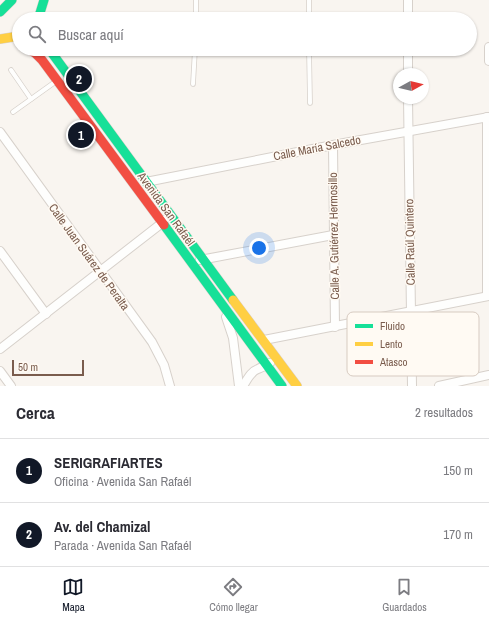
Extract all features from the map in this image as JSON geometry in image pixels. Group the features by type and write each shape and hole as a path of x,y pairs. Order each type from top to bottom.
{"main road":[{"path":"0,12 12,0"},
{"path":"40,12 44,0"},
{"path":"2,39 12,37"},
{"path":"2,39 12,43"},
{"name":"Avenida San Rafaél","path":"38,56 282,386"},
{"name":"Avenida San Rafaél","path":"54,56 297,386"}],"street":[{"path":"408,0 408,12"},
{"path":"489,47 489,61"},
{"path":"408,56 408,68"},
{"name":"Calle Raúl Quintero","path":"408,104 411,312"},
{"path":"411,312 488,296 488,117"},
{"name":"Calle María Salcedo","path":"146,182 333,145 488,117"},
{"name":"Calle Juan Suárez de Peralta","path":"0,132 152,342 164,365 170,386"},
{"name":"Calle A. Gutiérrez Hermosillo","path":"333,145 335,326"},
{"path":"0,349 162,223 169,213"},
{"path":"191,262 333,235"},
{"path":"0,251 46,314"},
{"path":"220,301 233,338 239,386"},
{"path":"264,340 347,324"},
{"path":"243,386 253,372 267,366 277,358"},
{"path":"0,371 11,386"},
{"path":"439,386 489,375"},
{"name":"Calle Raúl Quintero","path":"412,376 412,386"}],"lane":[{"path":"196,0 196,12"},
{"path":"309,0 309,12"},
{"path":"193,84 195,56"},
{"path":"309,56 310,103"},
{"path":"11,70 31,99"},
{"path":"13,112 57,81"}],"traffic: fast":[{"path":"0,12 12,0"},
{"path":"40,12 44,0"},
{"path":"54,56 233,300"},
{"path":"164,225 282,386"}],"traffic: slow":[{"path":"0,39 12,37"},
{"path":"233,300 297,386"}],"traffic: jam":[{"path":"38,56 164,225"}],"place":[{"name":"Av. del Chamizal","path":"79,79"},
{"name":"SERIGRAFIARTES","path":"81,135"}]}
